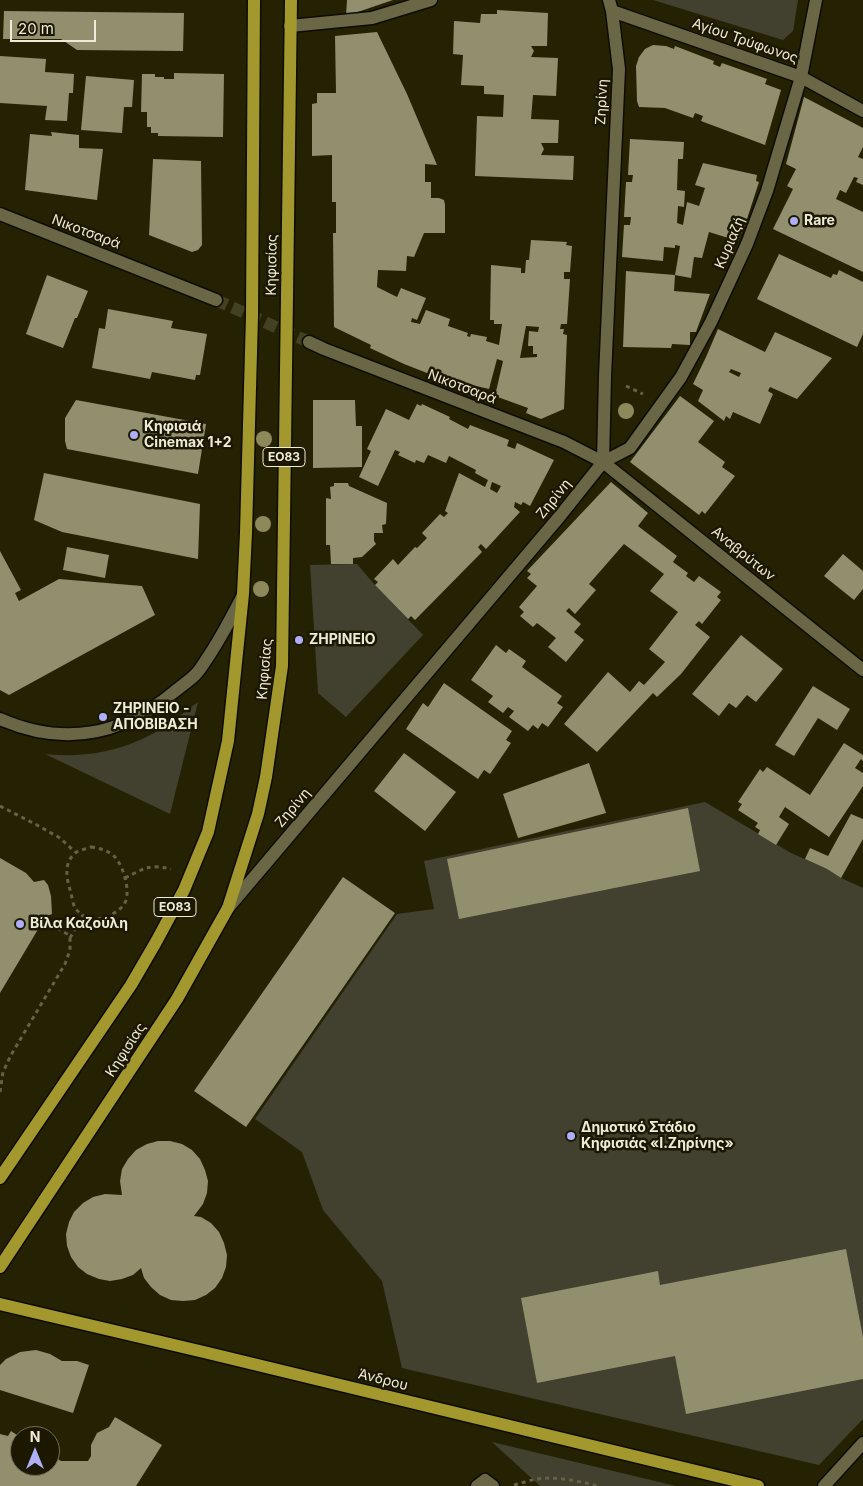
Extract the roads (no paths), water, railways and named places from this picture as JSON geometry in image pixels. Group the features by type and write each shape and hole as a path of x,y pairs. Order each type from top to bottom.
{"main road":[{"name":"Κηφισίας","path":"0,1178 131,985 184,890 208,832 228,741 243,594 246,533 252,325 254,0"},
{"name":"Κηφισίας","path":"0,1267 177,998 228,908 258,814 266,776 282,666 291,0"},
{"name":"Άνδρου","path":"0,1304 758,1486"}],"street":[{"path":"290,26 372,18 431,0"},
{"name":"Κυριαζή","path":"603,462 630,448 681,377 711,322 747,244 767,191 801,77 816,0"},
{"name":"Αγίου Τρύφωνος","path":"611,5 801,77 863,111"},
{"name":"Ζηρίνη","path":"228,908 554,523 603,462 605,376 619,69 611,5"},
{"name":"Νικοτσαρά","path":"0,214 216,300"},
{"name":"Νικοτσαρά","path":"309,342 564,442 603,462"},
{"name":"Αναβρύτων","path":"603,462 863,670"},
{"path":"0,719 42,732 69,735 114,728 140,716 164,700 195,675 220,640 243,594"},
{"path":"824,1486 863,1443"},
{"path":"477,1486 485,1480 493,1486"}],"tunnel":[{"path":"216,300 309,342"}],"place":[{"name":"Rare","path":"794,221"},
{"name":"Κηφισιά Cinemax 1+2","path":"134,435"},
{"name":"ΖΗΡΙΝΕΙΟ","path":"299,640"},
{"name":"ΖΗΡΙΝΕΙΟ - ΑΠΟΒΙΒΑΣΗ","path":"103,717"},
{"name":"Βίλα Καζούλη","path":"20,924"},
{"name":"Δημοτικό Στάδιο Κηφισιάς «Ι.Ζηρίνης»","path":"571,1136"}]}
